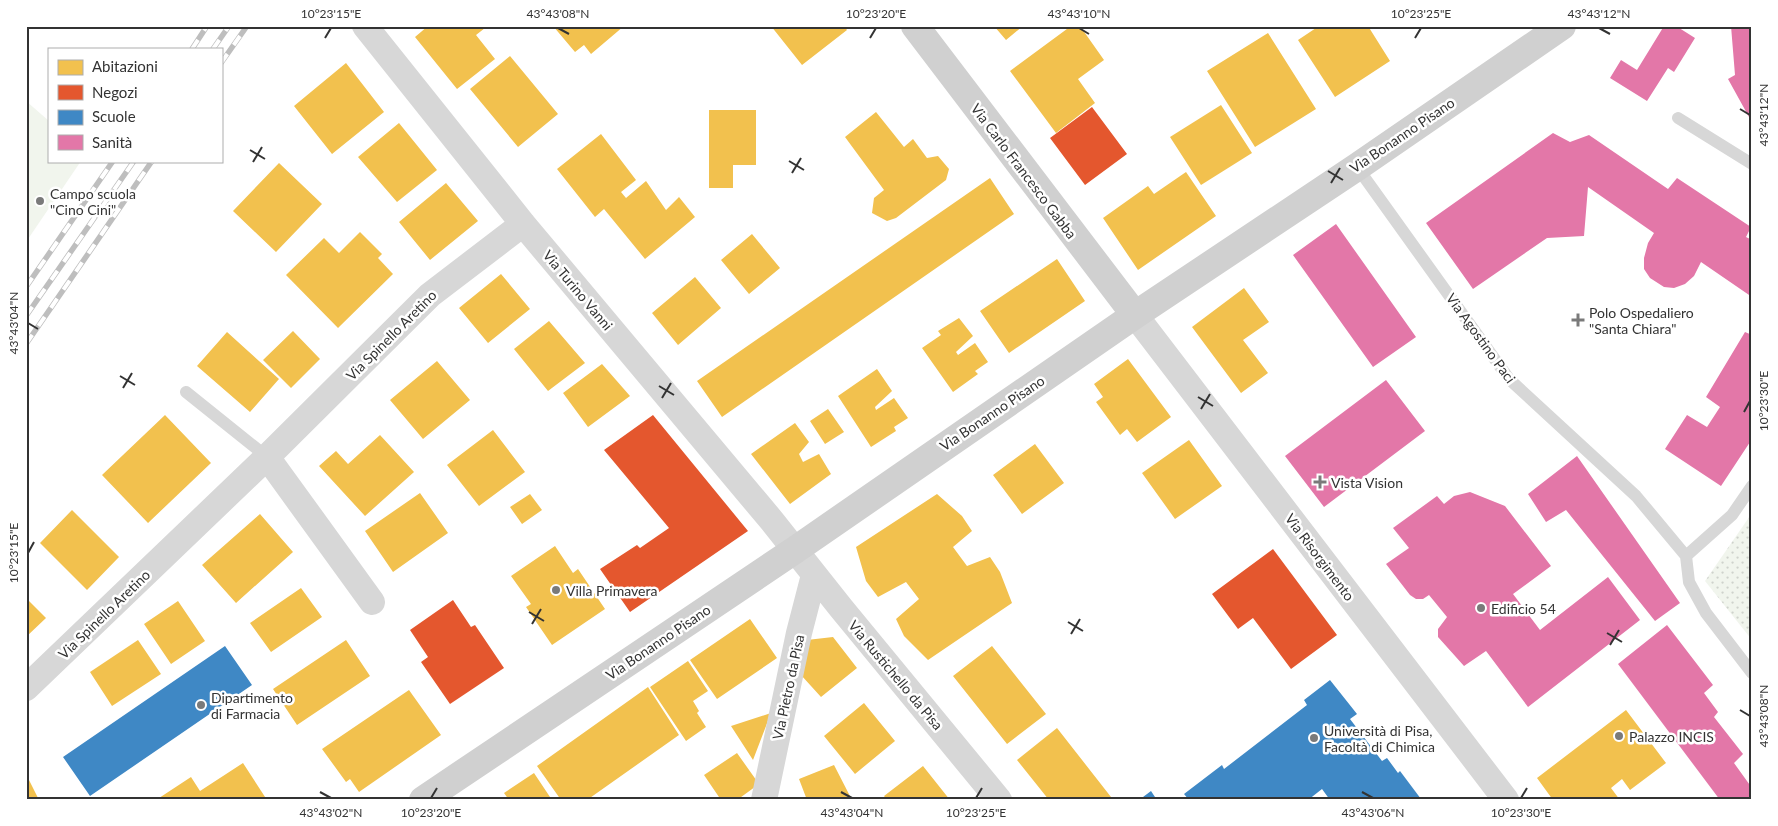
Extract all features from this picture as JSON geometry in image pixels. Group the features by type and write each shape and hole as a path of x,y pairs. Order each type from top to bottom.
{"main road":[{"name":"Via Carlo Francesco Gabba","path":"915,26 1134,315"},
{"name":"Via Bonanno Pisano","path":"423,800 795,550 1134,315 1357,167 1562,26"}],"street":[{"name":"Via Turino Vanni","path":"365,26 523,224 795,550"},
{"name":"Via Spinello Aretino","path":"26,688 267,457 430,295 523,224"},
{"name":"Via Risorgimento","path":"1134,315 1506,800"},
{"path":"267,457 372,602"},
{"name":"Via Rustichello da Pisa","path":"795,550 999,800"},
{"name":"Via Pietro da Pisa","path":"764,800 799,633 814,574"}],"lane":[{"path":"1678,118 1752,164"},
{"name":"Via Agostino Paci","path":"1357,167 1509,379 1636,496 1686,556"},
{"path":"186,392 267,457"},
{"path":"1752,486 1732,515 1686,556 1689,582 1706,613 1752,674"}],"shaded area":[{"name":"Campo scuola \"Cino Cini\"","path":"26,101 48,120 48,162 80,162 26,242"},
{"path":"1752,513 1752,640 1705,581"}],"building: Abitazioni":[{"path":"428,26 484,26 485,28 476,35 495,59 457,89 415,37"},
{"path":"553,26 624,26 591,54 584,45 575,52"},
{"path":"771,26 844,26 847,30 802,65"},
{"path":"994,26 1023,26 1006,40"},
{"path":"1071,26 1080,26 1104,60 1078,79 1095,103 1056,133 1010,71"},
{"path":"1319,26 1368,26 1390,61 1335,97 1298,40"},
{"path":"1268,33 1316,109 1255,147 1207,71"},
{"path":"510,56 558,114 518,147 470,89"},
{"path":"346,63 384,112 332,154 294,106"},
{"path":"1221,105 1252,153 1201,185 1170,137"},
{"path":"709,110 756,110 756,165 733,165 733,188 709,188"},
{"path":"876,112 904,147 913,139 927,158 938,156 949,169 946,180 896,218 887,221 872,213 874,198 884,190 845,137"},
{"path":"399,123 437,170 397,202 358,157"},
{"path":"601,134 636,180 621,192 626,198 646,181 666,210 679,197 695,217 645,259 604,209 595,217 557,169"},
{"path":"279,163 322,204 276,252 233,211"},
{"path":"1186,172 1216,216 1138,270 1103,218 1148,186 1154,194"},
{"path":"990,178 1014,214 722,417 697,381"},
{"path":"446,183 478,221 430,260 399,222"},
{"path":"360,232 382,254 378,258 393,274 338,328 286,275 324,238 339,253"},
{"path":"752,234 780,268 749,294 721,260"},
{"path":"1057,259 1085,301 1009,353 980,311"},
{"path":"501,274 530,309 488,343 459,308"},
{"path":"695,277 721,308 678,345 652,313"},
{"path":"1244,288 1269,322 1243,340 1268,373 1241,393 1192,327"},
{"path":"959,318 973,336 956,352 958,355 975,343 988,362 975,371 978,374 953,392 922,348 941,335 938,331"},
{"path":"549,321 585,363 548,391 514,349"},
{"path":"293,331 320,359 291,388 263,360"},
{"path":"227,332 279,379 250,412 197,366"},
{"path":"1128,359 1171,417 1137,442 1127,429 1120,435 1096,402 1103,397 1094,384"},
{"path":"437,361 470,400 423,439 390,400"},
{"path":"602,364 630,396 588,427 563,393"},
{"path":"877,369 892,391 875,407 876,410 894,398 908,418 894,427 896,431 871,447 838,396"},
{"path":"828,409 844,432 825,444 810,421"},
{"path":"165,415 211,463 148,523 102,475"},
{"path":"795,423 809,442 799,454 803,462 819,454 831,474 790,504 751,454"},
{"path":"493,430 525,472 479,506 447,465"},
{"path":"380,435 414,472 365,516 319,466 336,451 348,464"},
{"path":"1189,440 1222,486 1175,519 1142,473"},
{"path":"1035,444 1064,483 1022,514 993,475"},
{"path":"420,493 448,533 393,572 365,531"},
{"path":"530,494 542,510 522,524 510,507"},
{"path":"937,494 962,516 972,531 953,547 967,566 990,557 1000,572 1012,603 928,660 904,636 896,619 919,599 906,582 878,597 866,581 856,547"},
{"path":"72,510 119,557 87,590 40,543"},
{"path":"260,514 293,552 236,603 202,565"},
{"name":"Villa Primavera","path":"555,546 573,573 578,569 605,609 552,645 526,607 531,604 511,576"},
{"path":"301,588 322,617 271,652 250,623"},
{"path":"26,598 46,618 26,637"},
{"path":"178,601 205,641 171,664 144,624"},
{"path":"750,619 777,658 717,699 690,660"},
{"path":"833,637 857,668 821,697 801,675 807,640"},
{"path":"138,640 161,674 112,706 90,672"},
{"path":"346,640 370,676 297,725 273,689"},
{"path":"992,646 1046,714 1007,744 953,676"},
{"path":"688,661 708,691 693,701 699,711 697,713 706,727 686,741 650,687"},
{"path":"648,687 679,735 587,800 561,800 537,766"},
{"path":"409,690 441,735 359,792 350,779 346,782 322,749"},
{"path":"864,703 895,741 855,774 824,736"},
{"name":"Palazzo INCIS","path":"1626,710 1666,763 1630,790 1622,779 1611,788 1620,800 1553,800 1537,778"},
{"path":"771,713 753,760 731,726"},
{"path":"1057,728 1111,797 1108,800 1049,800 1017,760"},
{"path":"737,753 759,784 737,800 721,800 704,775"},
{"path":"243,763 267,800 156,800 191,777 200,791"},
{"path":"834,765 852,800 807,800 799,779"},
{"path":"923,766 950,800 887,800 884,796"},
{"path":"534,773 552,800 509,800 504,793"},
{"path":"26,774 39,800 26,800"}],"building: Negozi":[{"path":"1092,107 1127,154 1085,185 1050,138"},
{"path":"653,415 748,531 630,612 600,569 637,545 640,548 669,528 604,450"},
{"path":"1273,549 1337,635 1291,669 1253,618 1238,629 1212,594"},
{"path":"453,600 471,627 475,625 504,668 450,704 421,662 428,657 410,630"}],"building: Scuole":[{"path":"225,646 252,685 90,796 63,757"},
{"name":"Università di Pisa, Facoltà di Chimica","path":"1330,680 1357,714 1350,719 1382,761 1387,758 1398,773 1400,771 1421,799 1330,800 1322,789 1308,800 1189,800 1184,794 1222,765 1224,769 1307,705 1304,700"},
{"path":"1151,791 1157,800 1139,800"}],"building: Sanità":[{"path":"1664,26 1676,26 1695,38 1674,72 1668,68 1647,101 1610,78 1621,60 1637,70"},
{"path":"1731,26 1752,26 1752,116 1749,117 1728,79 1735,75"},
{"path":"1553,133 1570,142 1589,135 1668,189 1677,178 1751,227 1746,237 1752,240 1752,297 1701,262 1694,276 1685,284 1674,288 1664,287 1650,278 1644,269 1644,258 1648,243 1654,233 1588,187 1584,236 1547,238 1473,289 1426,223"},
{"path":"1336,224 1416,337 1373,367 1293,255"},
{"path":"1745,332 1752,335 1752,439 1721,486 1665,449 1687,415 1707,427 1720,407 1706,397"},
{"path":"1386,380 1425,431 1324,507 1285,456"},
{"path":"1577,456 1680,603 1655,621 1566,510 1546,522 1528,494"},
{"name":"Edificio 54","path":"1470,492 1505,506 1551,566 1513,594 1540,630 1608,577 1640,620 1528,707 1486,651 1464,666 1438,637 1438,629 1447,617 1429,595 1423,599 1416,599 1410,595 1386,564 1409,548 1393,528 1437,496 1444,504 1454,496"},
{"path":"1667,625 1713,685 1704,693 1718,712 1714,717 1743,754 1734,763 1752,788 1752,800 1720,800 1618,664"}],"railway":[{"path":"193,48 207,26"},
{"path":"214,48 229,26"},
{"path":"222,62 247,26"},
{"path":"26,287 112,162"},
{"path":"26,316 133,162"},
{"path":"26,344 151,162"}],"place":[{"name":"Campo scuola \"Cino Cini\"","path":"40,201"},
{"name":"Polo Ospedaliero \"Santa Chiara\"","path":"1578,320"},
{"name":"Vista Vision","path":"1320,482"},
{"name":"Villa Primavera","path":"556,590"},
{"name":"Edificio 54","path":"1481,608"},
{"name":"Dipartimento di Farmacia","path":"201,705"},
{"name":"Palazzo INCIS","path":"1619,736"},
{"name":"Università di Pisa, Facoltà di Chimica","path":"1314,738"}]}
